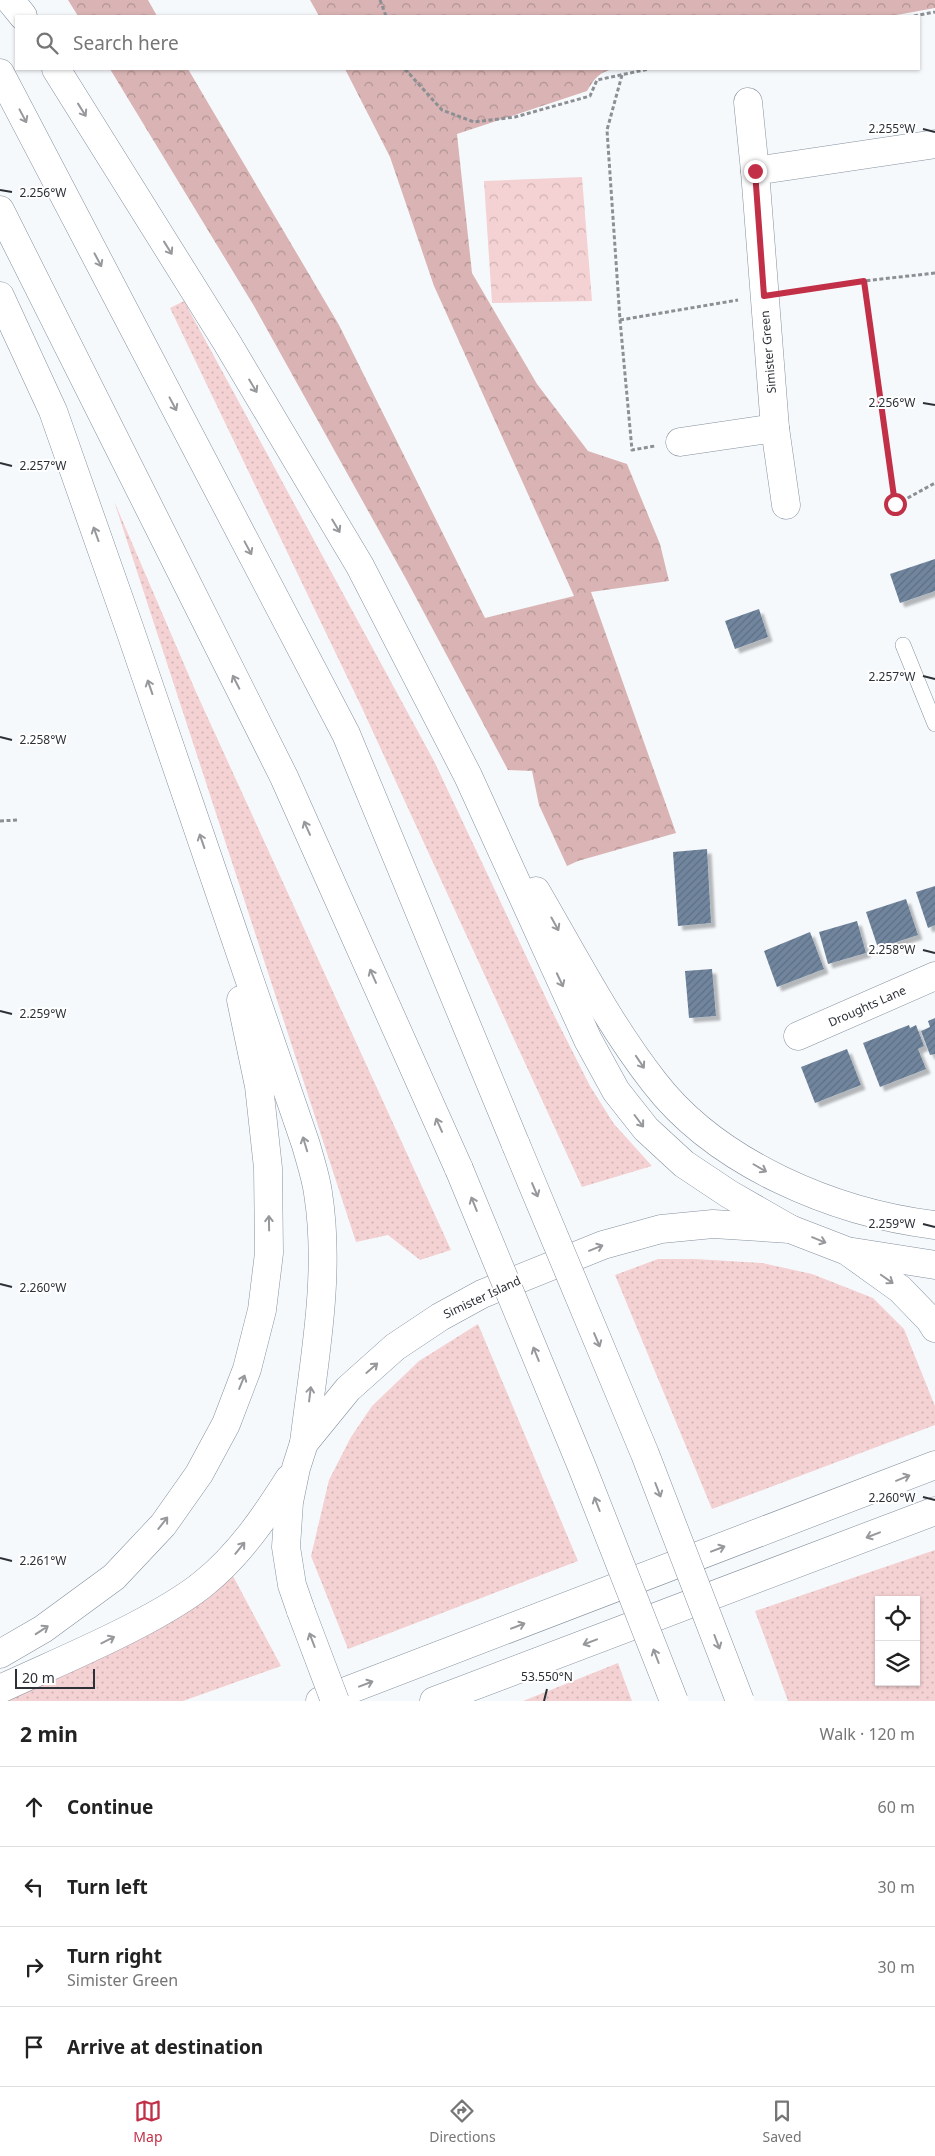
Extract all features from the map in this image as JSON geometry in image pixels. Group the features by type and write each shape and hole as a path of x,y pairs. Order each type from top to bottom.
{"main road":[{"path":"10,0 22,15"},
{"path":"57,70 226,341 360,566 468,776 584,1032 616,1091 646,1129 684,1164 729,1194 790,1229"},
{"path":"0,73 346,734 644,1454 740,1701"},
{"name":"Simister Green","path":"748,102 775,428 786,505"},
{"path":"755,171 935,144"},
{"path":"0,210 284,777 459,1169 582,1467 674,1701"},
{"path":"0,296 53,412 213,872 306,1145 318,1191 323,1238 322,1280 300,1455 266,1515 234,1555 203,1584 172,1607 105,1641 0,1689"},
{"path":"680,442 775,428"},
{"path":"468,776 552,917 601,1006 654,1084 689,1119 729,1151 775,1177 821,1198 869,1214 935,1226"},
{"path":"0,1654 43,1630 114,1577 163,1525 199,1474 226,1424 247,1369 262,1310 270,1253 268,1168 259,1086 213,872"},
{"name":"Droughts Lane","path":"798,1036 935,976"},
{"name":"Simister Island","path":"335,1701 292,1585 286,1547 289,1502 300,1455 348,1389 395,1348 440,1317 482,1294 603,1245 660,1230 713,1224 790,1229 847,1251 900,1288 930,1320 935,1328"},
{"path":"847,1251 935,1265"},
{"path":"320,1701 935,1465"},
{"path":"434,1701 935,1511"}],"lane":[{"path":"904,645 935,724"}],"path":[{"path":"380,0 386,15"},
{"path":"919,15 935,12"},
{"path":"406,70 442,110 474,122 515,117 590,96 597,80 644,70"},
{"path":"622,75 607,130 620,320 632,450 680,442"},
{"path":"620,320 864,281 935,273"},
{"path":"864,281 895,504 935,483"},
{"path":"0,821 17,820"}],"green space":[{"path":"68,0 148,0 156,15 77,15"},
{"path":"310,0 935,0 935,8 896,15 318,15"},
{"path":"111,70 189,70 339,325 485,618 574,596 434,286 390,157 346,70 611,70 597,77 587,91 457,134 472,273 537,384 588,451 627,464 660,544 669,581 591,592 676,833 578,861 567,866 539,805 532,771 508,770 406,579 254,306"},
{"path":"582,177 592,301 492,303 484,181"},
{"path":"184,301 434,761 553,1013 590,1086 614,1124 652,1166 582,1187 362,708 170,308"},
{"path":"114,501 196,692 451,1250 420,1260 388,1235 356,1242"},
{"path":"658,1259 762,1263 812,1274 873,1298 904,1329 935,1406 935,1425 712,1509 615,1275"},
{"path":"478,1324 578,1561 348,1649 311,1556 329,1480 351,1437 372,1406 419,1361"},
{"path":"935,1550 935,1701 788,1701 755,1611"},
{"path":"233,1576 281,1666 183,1701 0,1701 0,1696 207,1599"},
{"path":"618,1663 632,1701 523,1701"}],"building":[{"path":"935,559 935,591 900,603 890,574"},
{"path":"759,609 768,637 735,649 725,621"},
{"path":"707,849 711,923 678,926 673,852"},
{"path":"935,886 935,925 928,928 916,892"},
{"path":"906,899 918,935 878,948 866,912"},
{"path":"857,921 866,953 828,964 819,932"},
{"path":"810,932 824,969 777,987 764,951"},
{"path":"712,969 716,1016 689,1018 685,971"},
{"path":"935,1018 935,1054 930,1055 921,1031 930,1027 928,1021"},
{"path":"909,1025 910,1028 916,1025 924,1046 918,1049 926,1069 880,1087 863,1043"},
{"path":"847,1049 861,1085 815,1103 801,1067"}],"route":[{"path":"755,171 764,296 864,281 895,504"}]}
